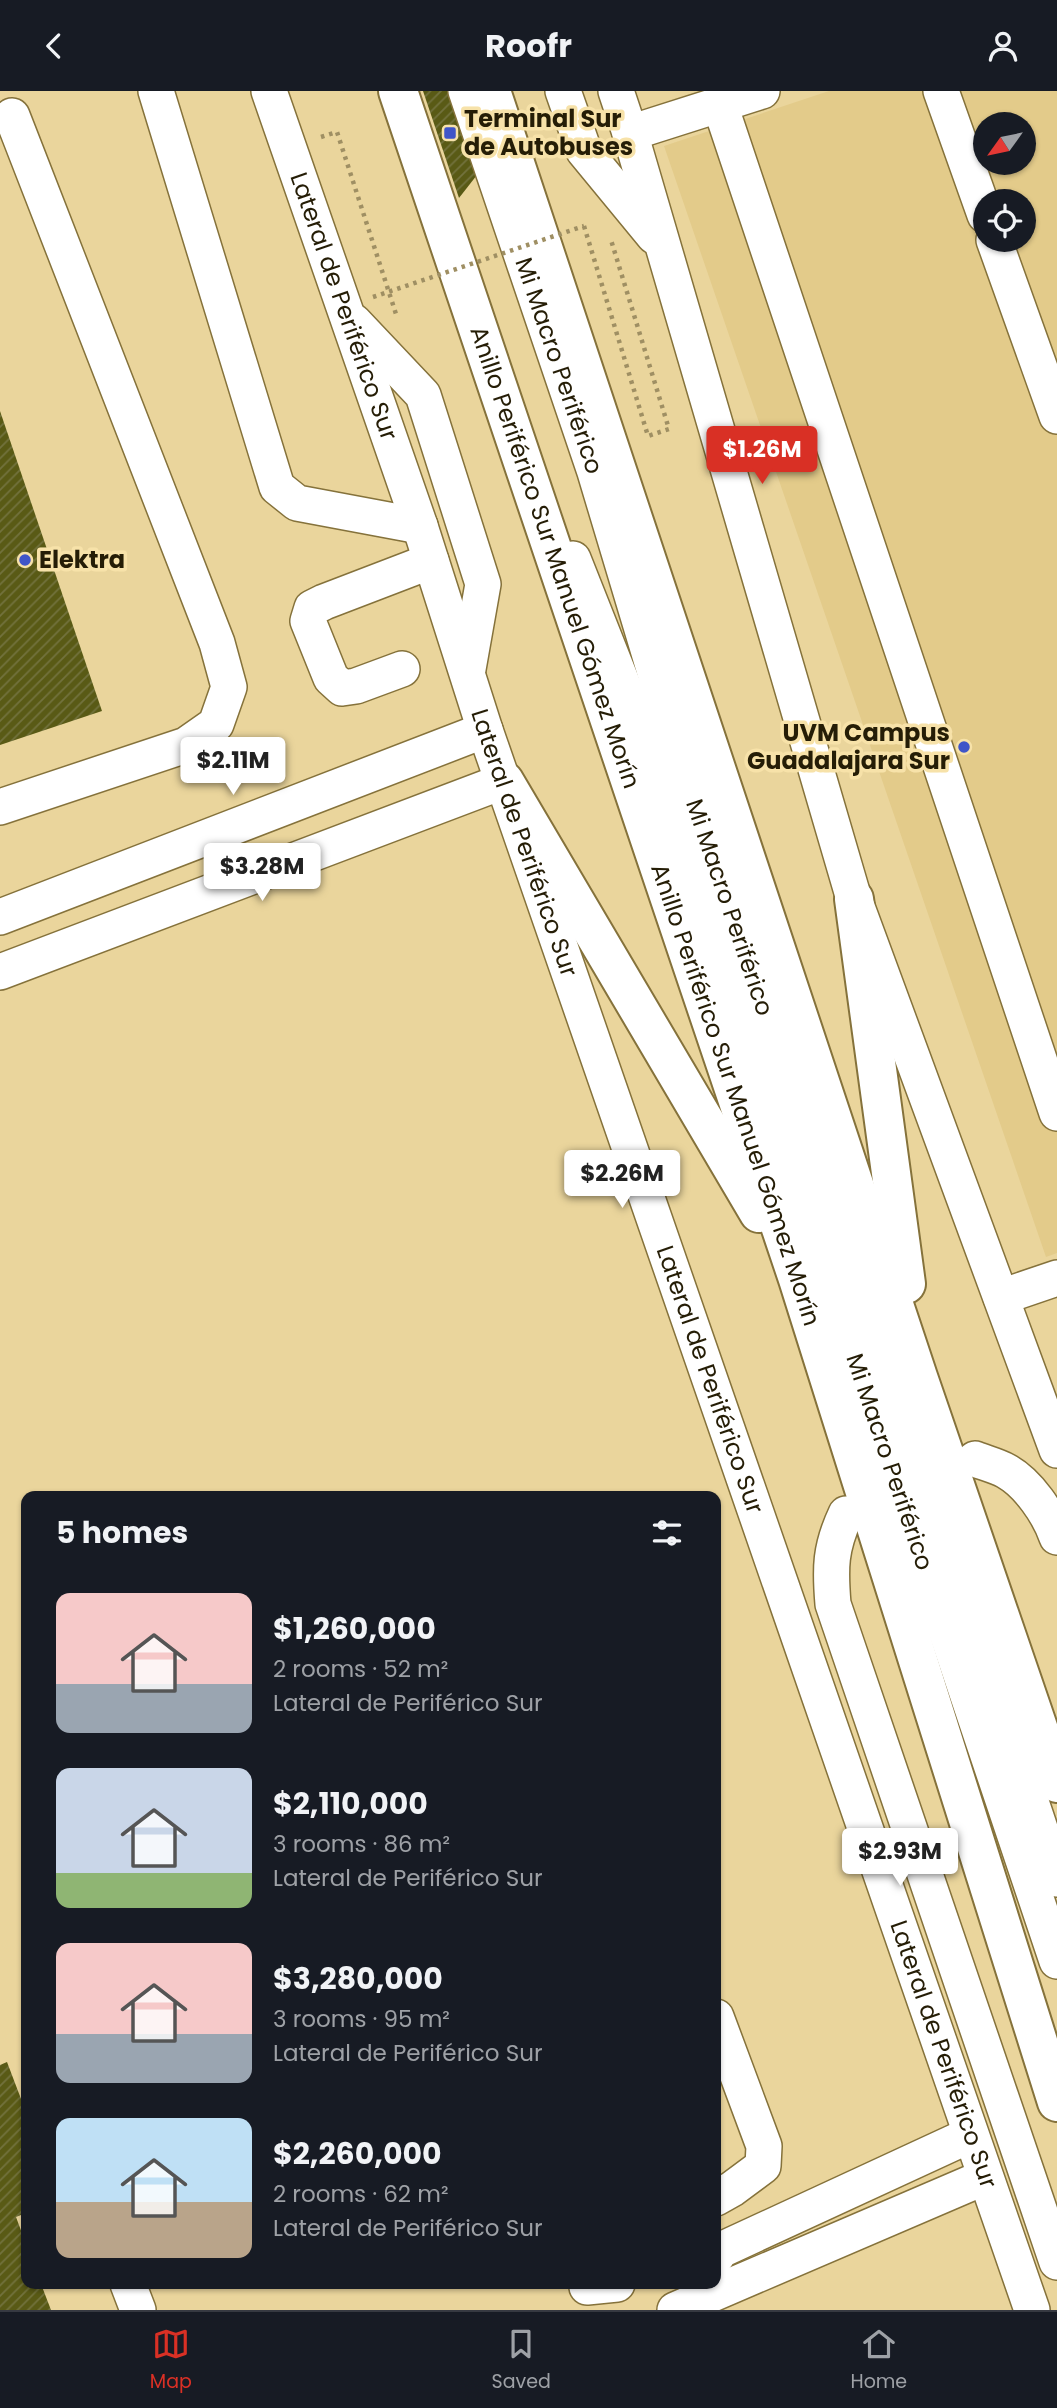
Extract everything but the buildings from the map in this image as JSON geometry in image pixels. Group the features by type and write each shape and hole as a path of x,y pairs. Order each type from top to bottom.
{"highway":[{"name":"Anillo Periférico Sur Manuel Gómez Morín","path":"398,91 798,1279 1057,2102"},
{"path":"491,91 918,1377 1057,1783"},
{"path":"504,781 798,1279"},
{"path":"854,899 918,1377"}],"street":[{"path":"156,91 277,487 297,503 420,526"},
{"name":"Lateral de Periférico Sur","path":"269,91 360,306 420,526 485,730 1032,2310"},
{"name":"Mi Macro Periférico","path":"415,91 552,506 662,781 1057,1961"},
{"name":"Mi Macro Periférico","path":"466,91 595,472 692,796 1057,1879"},
{"path":"564,91 584,151 663,246"},
{"path":"616,91 854,899 1057,1450"},
{"path":"630,133 762,91"},
{"path":"941,91 976,189"},
{"path":"720,105 1057,1113"},
{"path":"0,807 186,745 216,724 229,687 217,643 12,115"},
{"path":"998,252 1057,416"},
{"path":"360,306 423,395 483,584 467,675"},
{"path":"402,669 356,686 342,688 331,678 308,621 312,608 324,602 431,561"},
{"path":"0,917 485,730"},
{"path":"0,972 504,781"},
{"path":"1001,1297 1057,1278"},
{"path":"975,1459 1007,1471 1035,1498 1057,1537"},
{"path":"846,1514 834,1539 830,1568 833,1604 1057,2262"},
{"path":"721,2030 764,2146 763,2166 721,2195"},
{"path":"721,2250 970,2136"},
{"path":"677,2310 985,2177"},
{"path":"130,2289 138,2310"},
{"path":"677,2310 692,2289"}],"path":[{"path":"324,150 320,137 337,132 397,316"},
{"path":"360,306 584,226 648,436 669,429 608,231"},
{"path":"360,306 369,285"}],"shaded area":[{"name":"UVM Campus Guadalajara Sur","path":"829,91 1057,91 1057,1253 1046,1257 664,146"}],"place":[{"name":"Terminal Sur de Autobuses","path":"450,133"},
{"name":"Elektra","path":"25,560"},
{"name":"UVM Campus Guadalajara Sur","path":"964,747"}]}
